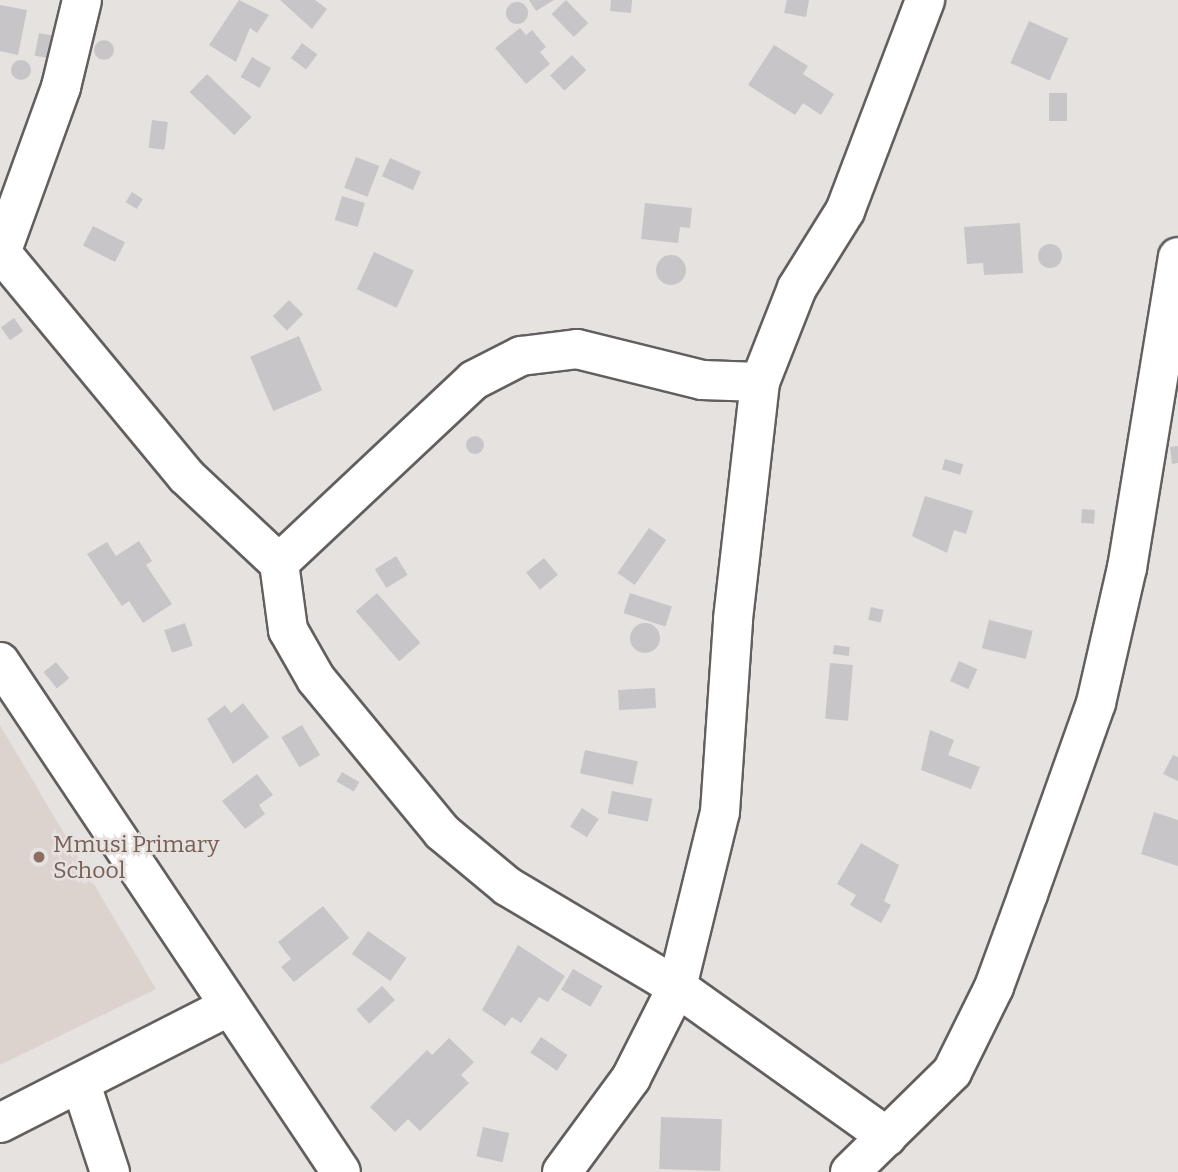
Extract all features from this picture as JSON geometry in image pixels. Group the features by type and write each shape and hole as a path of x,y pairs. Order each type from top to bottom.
{"street":[{"path":"82,0 61,87 1,252 186,476 279,563 288,630 316,679 442,832 507,886 677,987 887,1137"},
{"path":"562,1172 631,1078 677,987 720,813 733,619 760,382 797,288 845,211 925,0"},
{"path":"850,1172 952,1072 994,987 1096,703 1127,568 1178,257"},
{"path":"279,563 457,395 521,356 577,349 702,380 760,382"},
{"path":"0,662 226,1008 341,1172"},
{"path":"0,1123 226,1008"},
{"path":"81,1084 110,1172"}],"shaded area":[{"name":"Mmusi Primary School","path":"0,725 156,989 0,1065"}],"building":[{"path":"239,0 269,15 257,33 250,28 236,62 209,45"},
{"path":"280,0 315,0 327,9 312,29"},
{"path":"529,0 554,0 536,11"},
{"path":"566,0 588,23 574,37 552,14"},
{"path":"611,0 632,0 631,13 610,11"},
{"path":"787,0 809,0 806,17 784,13"},
{"path":"517,2 525,5 528,13 525,21 517,24 509,21 506,13 509,5"},
{"path":"0,5 27,10 18,55 0,51"},
{"path":"1029,21 1068,38 1050,81 1010,63"},
{"path":"520,28 526,35 532,30 546,47 540,52 550,64 526,84 495,48"},
{"path":"39,33 54,36 49,58 35,56"},
{"path":"104,40 111,43 114,50 111,57 104,60 97,57 94,50 97,43"},
{"path":"302,43 317,54 306,70 291,58"},
{"path":"774,45 808,66 803,74 834,94 821,115 803,103 795,115 748,85"},
{"path":"572,55 586,70 564,91 550,75"},
{"path":"252,57 271,68 260,88 240,77"},
{"path":"17,60 25,60 31,70 25,80 17,80 11,74 11,66"},
{"path":"207,74 252,117 234,135 190,92"},
{"path":"1049,93 1067,93 1067,121 1049,121"},
{"path":"152,120 168,122 164,150 149,148"},
{"path":"356,157 379,166 368,197 344,188"},
{"path":"390,158 421,172 413,190 382,176"},
{"path":"132,192 143,199 137,209 126,202"},
{"path":"342,196 365,203 358,227 335,220"},
{"path":"645,203 692,208 690,228 680,227 678,243 641,239"},
{"path":"1020,223 1023,273 984,275 983,263 967,264 964,227"},
{"path":"93,226 125,242 115,262 83,246"},
{"path":"1050,244 1061,251 1062,256 1055,267 1050,268 1039,261 1038,256 1045,245"},
{"path":"374,252 414,271 397,308 357,289"},
{"path":"671,255 682,259 686,270 682,281 671,285 660,281 656,270 660,259"},
{"path":"289,300 303,314 287,330 273,316"},
{"path":"14,318 23,331 10,340 1,327"},
{"path":"299,336 322,390 273,411 250,357"},
{"path":"475,436 481,439 484,445 481,451 475,454 469,451 466,445 469,439"},
{"path":"1178,446 1178,463 1172,464 1170,447"},
{"path":"945,459 963,464 960,475 942,470"},
{"path":"925,496 973,511 966,534 954,530 947,553 912,536"},
{"path":"1082,509 1095,510 1094,524 1081,523"},
{"path":"649,528 666,540 635,585 617,573"},
{"path":"139,541 152,561 146,565 172,604 143,623 129,601 122,606 87,554 107,542 116,556"},
{"path":"396,556 408,575 386,588 375,569"},
{"path":"544,558 558,575 540,590 526,572"},
{"path":"377,593 420,643 399,661 356,611"},
{"path":"630,593 672,607 665,627 624,613"},
{"path":"871,607 884,610 881,623 868,620"},
{"path":"989,620 1033,631 1026,659 982,648"},
{"path":"185,623 193,646 172,653 164,630"},
{"path":"645,623 655,628 660,638 655,648 645,653 635,648 630,638 635,628"},
{"path":"834,645 850,647 849,656 833,654"},
{"path":"959,661 977,669 968,689 950,681"},
{"path":"56,662 69,678 57,688 44,672"},
{"path":"830,663 853,665 848,721 825,719"},
{"path":"655,688 656,708 619,710 618,690"},
{"path":"243,703 269,737 233,764 207,719 225,705 231,713"},
{"path":"302,725 320,755 299,767 281,737"},
{"path":"930,730 954,740 948,755 980,767 971,789 921,770"},
{"path":"585,750 638,761 633,785 580,773"},
{"path":"1173,755 1178,757 1178,781 1163,774"},
{"path":"342,772 359,782 354,792 336,782"},
{"path":"257,774 273,795 259,805 265,814 245,829 222,801"},
{"path":"612,791 652,799 648,821 608,814"},
{"path":"582,808 599,819 587,837 570,826"},
{"path":"1154,812 1178,820 1178,866 1141,854"},
{"path":"861,843 899,865 884,901 891,905 881,923 850,905 856,895 837,884"},
{"path":"323,906 349,938 294,982 281,967 291,959 278,942"},
{"path":"368,931 407,958 390,981 352,954"},
{"path":"518,945 565,976 548,1002 539,997 521,1023 512,1017 505,1026 482,1010"},
{"path":"573,969 602,986 590,1007 561,990"},
{"path":"382,986 395,1000 369,1024 356,1010"},
{"path":"541,1037 568,1055 557,1071 530,1053"},
{"path":"449,1038 474,1062 461,1075 469,1083 420,1131 408,1119 395,1132 370,1107 427,1050 432,1055"},
{"path":"661,1117 722,1119 720,1171 659,1169"},
{"path":"483,1127 509,1133 503,1162 476,1156"}],"place":[{"name":"Mmusi Primary School","path":"39,857"}]}
